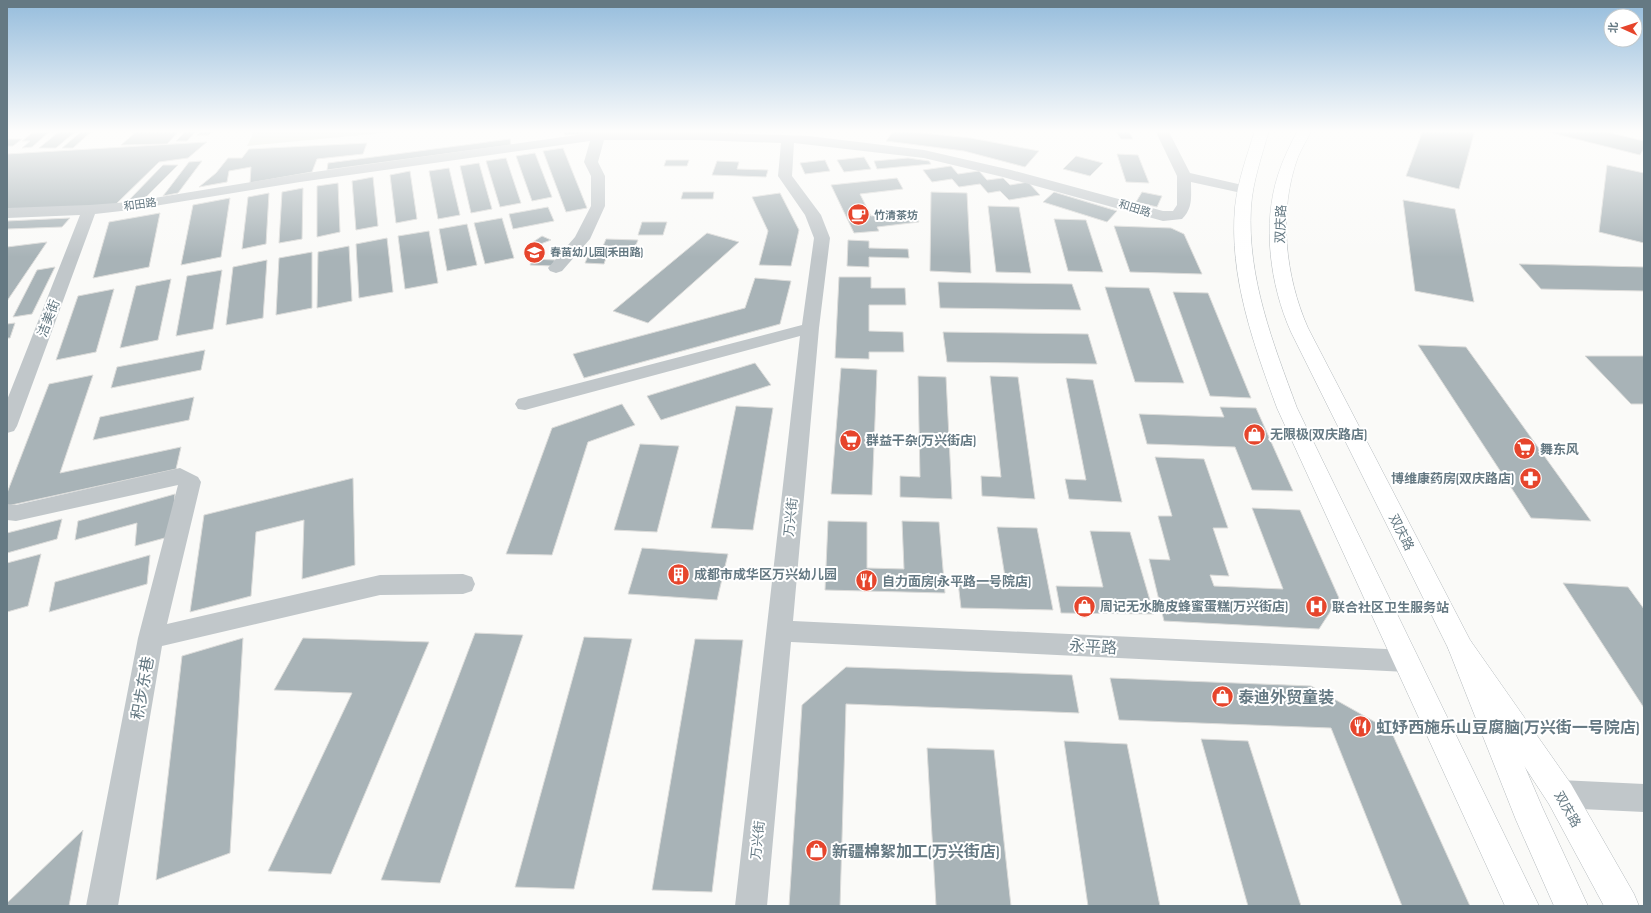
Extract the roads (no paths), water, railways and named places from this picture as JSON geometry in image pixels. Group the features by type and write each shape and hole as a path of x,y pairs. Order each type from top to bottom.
{"main road":[{"path":"1249,173 1246,190 1242,247 1249,290 1265,350 1287,408 1522,906"},
{"name":"双庆路","path":"1287,173 1282,190 1277,232 1284,282 1293,315 1309,350 1461,648 1560,794 1622,906"},
{"path":"1461,648 1532,820 1571,906"}],"street":[{"name":"和田路","path":"7,213 89,210 177,199 332,173"},
{"path":"556,268 582,239 598,206 598,176 596,173"},
{"name":"万兴街","path":"750,906 810,328 822,238 813,215 785,176 786,173"},
{"name":"和田路","path":"1002,173 1163,216 1177,216 1182,212 1184,205 1184,176"},
{"path":"1182,173 1184,176 1246,190"},
{"name":"洁美街","path":"7,426 89,210"},
{"path":"525,404 810,328"},
{"name":"积步东巷","path":"7,512 16,513 180,476 190,482 151,638 102,906"},
{"path":"151,638 380,585 463,584"},
{"name":"永平路","path":"778,631 1407,661"},
{"path":"1560,794 1644,798"}],"place":[{"name":"竹清茶坊","path":"858,215"},
{"name":"春苗幼儿园(禾田路)","path":"535,252"},
{"name":"无限极(双庆路店)","path":"1254,434"},
{"name":"群益干杂(万兴街店)","path":"850,440"},
{"name":"舞东风","path":"1525,449"},
{"name":"博维康药房(双庆路店)","path":"1530,478"},
{"name":"成都市成华区万兴幼儿园","path":"679,574"},
{"name":"自力面房(永平路一号院店)","path":"866,581"},
{"name":"周记无水脆皮蜂蜜蛋糕(万兴街店)","path":"1085,606"},
{"name":"联合社区卫生服务站","path":"1316,607"},
{"name":"泰迪外贸童装","path":"1223,697"},
{"name":"虹妤西施乐山豆腐脑(万兴街一号院店)","path":"1360,727"},
{"name":"新疆棉絮加工(万兴街店)","path":"816,851"}]}
